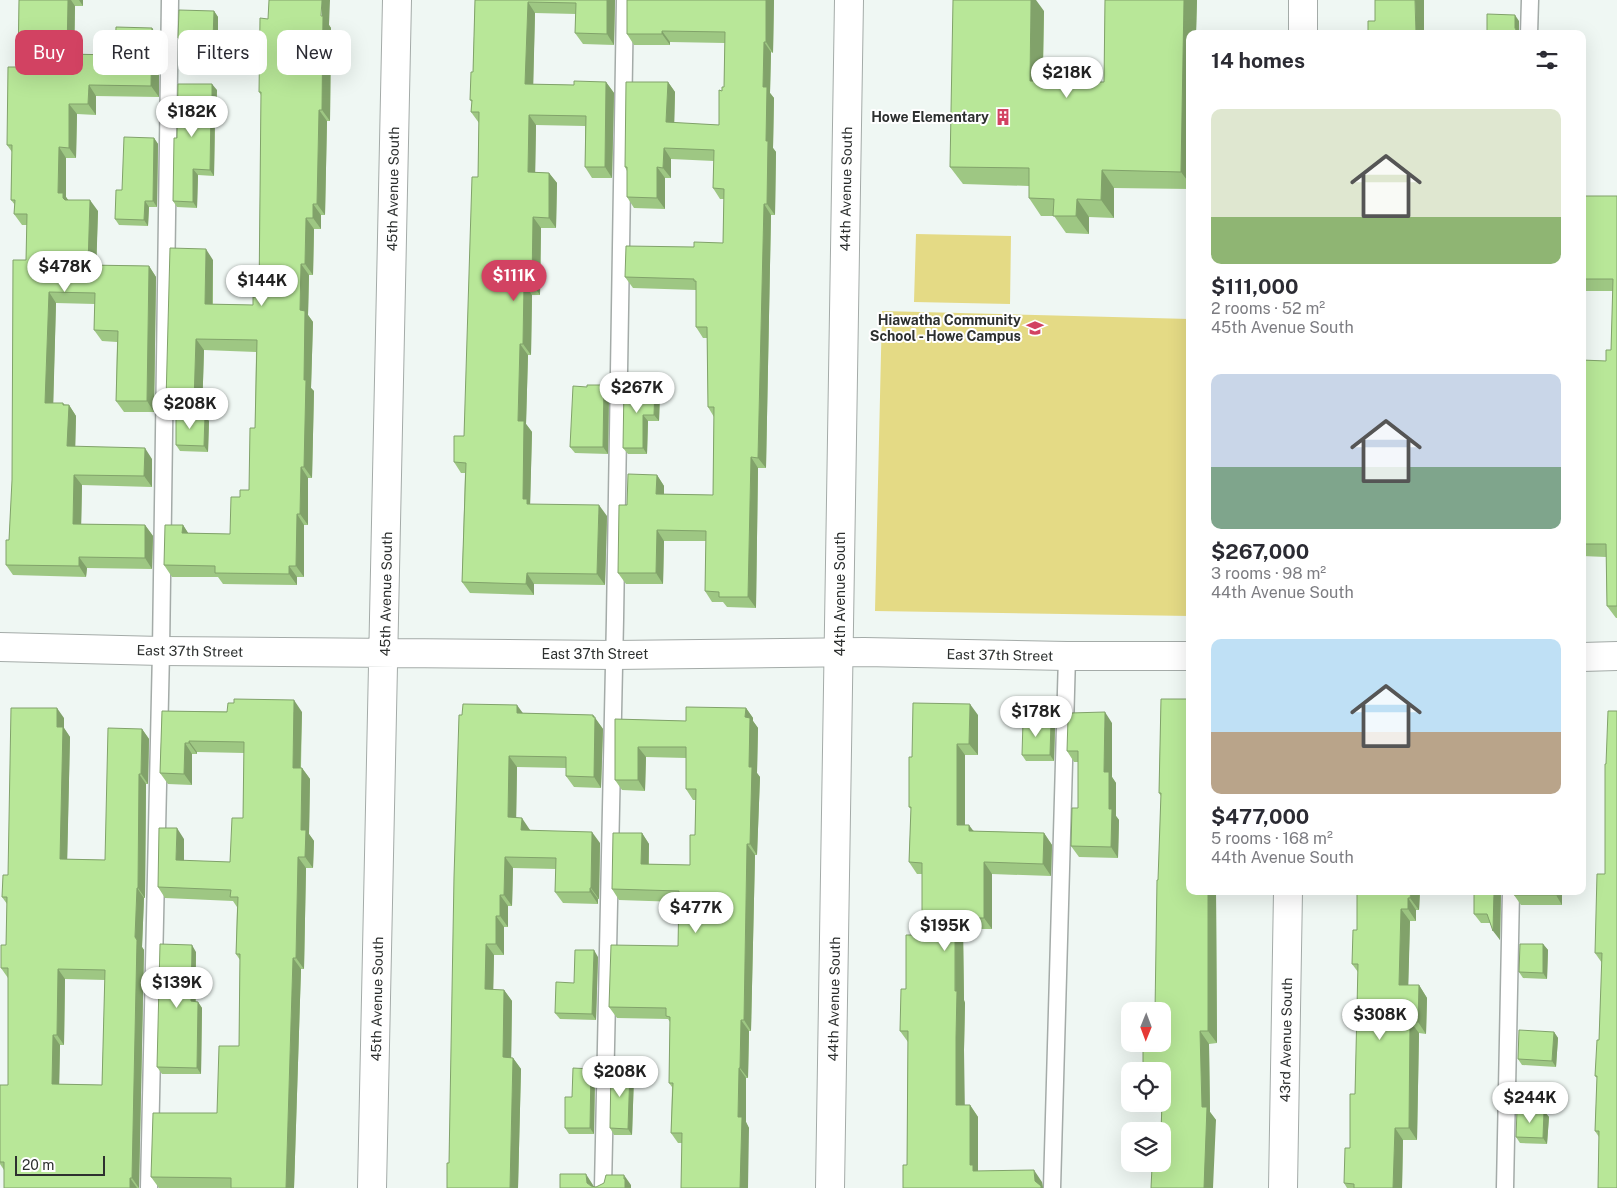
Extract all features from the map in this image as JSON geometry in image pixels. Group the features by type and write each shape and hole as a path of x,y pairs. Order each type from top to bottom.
{"street":[{"name":"45th Avenue South","path":"372,1188 397,0"},
{"name":"44th Avenue South","path":"830,1188 850,0"},
{"path":"1303,0 1303,30"},
{"name":"East 37th Street","path":"0,647 161,651 614,655 839,652 1186,656"},
{"path":"1586,656 1617,656"},
{"name":"43rd Avenue South","path":"1283,1188 1288,895"}],"lane":[{"path":"148,1188 161,651 170,0"},
{"path":"603,1188 625,0"},
{"path":"1529,30 1530,0"},
{"path":"1052,1188 1067,656"},
{"path":"1505,1188 1512,895"}],"shaded area":[{"path":"916,234 1011,236 1010,304 914,302"},
{"path":"882,311 1186,319 1186,616 875,611"}],"building":[{"path":"19,0 68,0 67,30 19,30"},
{"path":"269,0 322,0 323,30 277,30 277,75 322,75 322,110 319,110 317,204 313,204 313,218 306,218 305,264 301,264 300,310 305,311 304,380 306,380 304,467 301,467 300,514 297,514 296,566 289,566 289,574 215,573 215,566 164,565 165,525 183,525 182,533 230,534 231,497 240,497 240,490 249,490 250,428 255,428 257,340 196,339 194,402 166,401 170,248 206,249 205,304 253,305 253,297 259,297 261,92 259,92 259,75 267,75 267,30 260,30 260,18 268,19"},
{"path":"475,0 607,0 607,34 575,33 576,3 528,2 525,84 574,85 574,81 606,82 605,167 585,167 586,116 529,115 528,172 549,173 549,218 533,217 532,284 524,284 523,344 520,344 518,421 524,421 523,499 527,499 527,504 599,505 597,574 527,573 526,584 462,582 466,463 454,462 454,436 464,436 472,177 478,177 479,112 471,112 472,100 470,100 471,72 473,72"},
{"path":"627,0 766,0 763,87 767,87 767,204 764,204 758,458 751,457 748,597 719,597 719,592 705,591 706,531 657,530 656,573 618,573 619,505 627,505 628,474 657,475 656,494 713,495 714,407 708,407 707,327 696,327 696,281 694,279 625,277 626,246 694,247 694,242 723,243 724,189 713,188 714,150 664,148 663,168 657,167 657,198 627,197 627,167 625,167 626,82 668,82 666,122 719,125 719,90 722,91 722,87 724,87 725,32 662,31 662,34 627,34"},
{"name":"Howe Elementary","path":"953,0 1031,0 1030,81 1104,82 1105,0 1184,0 1181,172 1102,170 1101,200 1077,199 1076,216 1053,216 1054,199 1029,198 1029,168 950,167"},
{"path":"1375,0 1415,0 1416,30 1368,30 1368,21 1375,21"},
{"path":"179,10 214,11 213,30 178,30"},
{"path":"1487,14 1515,15 1516,30 1487,30"},
{"path":"116,27 152,28 152,30 116,30"},
{"path":"83,54 93,55 93,75 151,75 151,86 89,85 88,104 69,104 69,148 59,147 58,193 63,193 65,200 90,200 88,265 149,266 147,401 116,401 118,331 94,330 95,293 49,292 45,403 69,405 67,446 145,448 144,476 74,475 73,524 145,525 145,558 79,557 79,566 6,565 6,540 9,540 12,480 13,260 26,260 27,214 14,214 15,200 11,200 12,145 7,145 8,67 15,67 15,75 83,75"},
{"path":"178,84 212,84 210,170 193,169 193,202 173,201 174,138 177,138"},
{"path":"124,137 154,138 153,201 145,201 144,220 115,219 116,190 122,190"},
{"path":"1586,196 1617,196 1617,606 1607,606 1606,544 1586,544 1586,360 1606,361 1606,350 1611,350 1613,279 1586,279"},
{"path":"587,385 604,385 603,447 570,447 573,386 587,387"},
{"path":"624,386 655,386 654,415 643,415 643,448 623,448"},
{"path":"176,414 205,414 204,446 176,445"},
{"path":"234,699 294,700 293,768 302,768 301,830 306,830 305,857 298,857 296,958 293,958 286,1188 231,1188 231,1178 151,1177 153,1113 217,1113 219,1046 239,1046 240,954 236,954 238,897 230,897 231,890 158,887 159,828 177,828 176,860 230,862 232,818 243,818 244,742 189,741 189,743 185,743 184,774 160,773 162,711 227,712 228,703 234,703"},
{"path":"1161,699 1186,699 1186,895 1208,895 1208,1031 1200,1031 1202,1107 1207,1107 1204,1188 1151,1188 1152,1172 1171,1172 1171,1122 1161,1122 1162,1112 1171,1112 1171,1062 1143,1062 1143,1052 1171,1052 1171,1002 1155,1002 1157,880 1161,793 1159,793"},
{"path":"913,703 970,704 969,744 957,744 957,825 969,825 969,831 1044,833 1043,864 984,862 984,918 955,918 955,991 957,991 956,1105 970,1105 970,1165 973,1165 973,1171 1034,1170 1035,1181 1041,1188 903,1188 903,1165 907,1165 908,1031 900,1031 901,989 906,989 906,935 922,935 922,863 909,862 911,807 909,807 909,757 912,757"},
{"path":"463,704 517,705 517,713 593,715 595,717 594,777 566,776 566,757 509,756 508,817 522,818 521,830 592,832 590,892 555,892 556,858 505,857 504,895 500,895 500,916 496,916 496,944 486,944 485,989 504,990 503,1057 513,1058 510,1188 447,1188 459,715 462,715"},
{"path":"686,707 746,708 745,717 750,718 749,767 752,767 750,844 747,844 744,1020 741,1020 739,1068 738,1117 742,1117 740,1188 681,1188 682,1133 671,1133 673,1083 669,1083 670,1017 666,1016 666,1008 609,1007 611,945 678,946 679,891 612,889 613,833 642,833 641,864 690,865 690,835 695,835 696,789 686,789 686,747 638,747 638,780 615,780 615,719 686,721"},
{"path":"11,708 57,708 57,727 63,727 60,859 105,860 108,728 142,729 141,774 139,774 132,1178 130,1178 130,1188 4,1188 4,1162 0,1162 0,1085 8,1085 8,968 1,968 1,945 6,945 7,897 2,897 3,875 8,875","holes":["58,969 105,970 102,1085 52,1084 53,1035 57,1035"]},
{"path":"1608,711 1617,711 1617,1188 1598,1188 1599,1131 1595,1131 1597,1076 1595,1076 1597,1040 1599,1040 1602,953 1595,953 1597,874 1605,874 1605,764"},
{"path":"1105,712 1104,772 1109,772 1109,809 1112,809 1111,847 1071,846 1072,808 1078,808 1078,751 1067,751 1068,718 1070,718 1070,713"},
{"path":"1023,721 1051,722 1050,755 1022,755"},
{"path":"1357,895 1410,895 1410,898 1408,898 1408,909 1401,909 1399,985 1419,985 1418,1022 1410,1021 1409,1128 1395,1128 1393,1188 1354,1188 1354,1184 1344,1183 1345,1148 1350,1148 1350,1094 1355,1094 1358,964 1352,964 1353,930 1357,930"},
{"path":"1474,895 1494,895 1493,931 1487,914 1474,914"},
{"path":"160,944 192,945 191,1001 198,1002 197,1068 157,1067"},
{"path":"1520,944 1543,944 1543,973 1519,972"},
{"path":"575,950 594,950 592,1014 555,1013 556,982 574,983"},
{"path":"1519,1030 1554,1032 1552,1061 1518,1059"},
{"path":"573,1068 591,1069 590,1128 565,1128 565,1097 572,1097"},
{"path":"611,1069 630,1069 628,1129 610,1128"},
{"path":"1517,1110 1544,1111 1543,1138 1516,1137"},
{"path":"560,1174 586,1174 587,1183 596,1187 604,1183 606,1175 624,1175 625,1188 560,1188"}],"place":[{"name":"Howe Elementary","path":"1003,117"},
{"name":"Hiawatha Community School - Howe Campus","path":"1035,328"}]}
